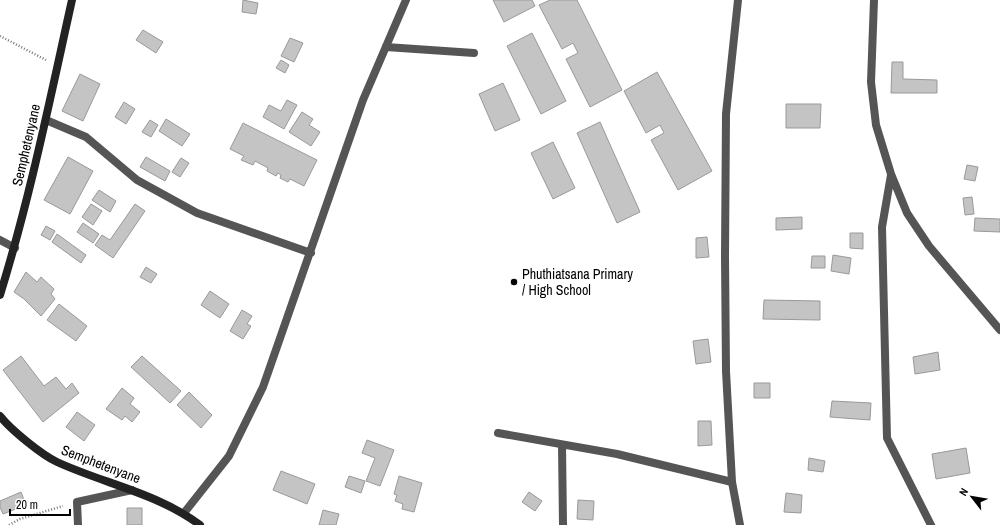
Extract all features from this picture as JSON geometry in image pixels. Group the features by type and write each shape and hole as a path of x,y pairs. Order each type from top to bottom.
{"main road":[{"name":"Semphetenyane","path":"0,295 15,248 46,120 72,0"},
{"name":"Semphetenyane","path":"0,416 18,433 56,461 160,500 184,513 200,525"}],"street":[{"path":"184,513 229,456 263,387 311,253 363,100 406,0"},
{"path":"738,0 726,114 726,371 732,482 740,525"},
{"path":"874,0 871,82 876,125 892,174 911,220 929,246 1000,330"},
{"path":"386,47 474,53"},
{"path":"46,120 86,137 137,180 197,213 311,253"},
{"path":"892,174 882,227 887,438 931,525"},
{"path":"0,240 15,248"},
{"path":"498,433 617,454 732,482"},
{"path":"562,444 563,525"},
{"path":"78,525 77,502 132,490"}],"path":[{"path":"0,36 57,66"},
{"path":"9,525 20,519 77,502"}],"building":[{"path":"243,0 258,3 256,14 242,12"},
{"path":"493,0 532,0 535,6 504,22"},
{"path":"550,0 577,0 622,90 590,107 566,59 578,53 573,43 562,49 539,5"},
{"path":"143,30 163,42 156,53 136,40"},
{"path":"532,33 566,101 541,114 507,46"},
{"path":"290,38 303,43 294,62 281,56"},
{"path":"281,60 289,65 285,73 276,68"},
{"path":"892,62 903,62 903,79 937,80 937,93 891,93"},
{"path":"657,72 712,171 678,190 651,140 664,133 660,125 646,133 624,91"},
{"path":"80,74 100,84 83,121 62,111"},
{"path":"503,83 520,120 495,131 479,94"},
{"path":"287,100 297,105 284,129 263,117 269,105 281,111"},
{"path":"124,102 135,109 126,124 115,117"},
{"path":"786,104 821,104 820,128 786,128"},
{"path":"302,112 313,119 309,125 320,132 311,146 289,132"},
{"path":"166,119 190,134 182,146 159,131"},
{"path":"150,120 158,125 151,137 142,132"},
{"path":"600,122 640,212 617,223 577,133"},
{"path":"243,123 317,160 304,186 290,179 288,182 280,178 281,175 278,173 276,176 267,171 268,168 255,161 253,165 241,160 244,156 230,149"},
{"path":"553,142 575,188 553,199 531,153"},
{"path":"68,157 93,171 70,214 44,200"},
{"path":"146,157 170,171 165,181 140,167"},
{"path":"181,158 189,163 180,177 172,172"},
{"path":"967,165 978,167 975,181 964,179"},
{"path":"99,190 116,201 110,212 92,200"},
{"path":"972,197 974,214 965,215 963,198"},
{"path":"91,204 102,211 93,225 82,217"},
{"path":"135,204 145,211 113,258 95,245 102,235 110,240"},
{"path":"802,217 802,229 776,230 776,218"},
{"path":"975,218 1000,219 1000,232 974,231"},
{"path":"83,223 99,234 93,243 77,232"},
{"path":"46,226 55,231 50,240 41,235"},
{"path":"850,233 863,233 863,249 850,248"},
{"path":"57,234 86,255 81,263 52,242"},
{"path":"707,237 709,257 696,258 696,238"},
{"path":"833,255 851,258 849,274 831,271"},
{"path":"812,256 825,256 825,268 811,268"},
{"path":"146,267 157,274 151,283 140,277"},
{"path":"26,272 37,282 41,277 54,289 51,294 55,299 41,316 24,299 14,292"},
{"path":"210,291 229,304 220,318 201,305"},
{"path":"764,300 820,301 820,320 763,319"},
{"path":"59,304 87,326 76,341 47,320"},
{"path":"242,310 252,316 247,324 251,326 243,339 230,331"},
{"path":"708,339 711,362 696,364 693,341"},
{"path":"938,352 940,370 915,374 913,357"},
{"path":"21,356 44,386 56,377 66,389 72,383 79,393 43,422 3,370"},
{"path":"142,356 181,391 170,403 131,367"},
{"path":"754,383 770,383 770,398 754,398"},
{"path":"122,388 134,398 130,404 140,412 132,422 125,416 122,420 106,409"},
{"path":"189,392 212,415 201,428 177,405"},
{"path":"832,401 871,403 870,420 830,417"},
{"path":"77,412 95,425 84,441 66,427"},
{"path":"698,421 711,421 712,445 698,446"},
{"path":"367,440 394,450 380,486 366,481 375,458 362,453"},
{"path":"966,448 970,473 936,479 932,454"},
{"path":"809,458 825,461 823,472 808,470"},
{"path":"281,471 315,484 307,504 273,490"},
{"path":"349,476 365,481 361,493 345,487"},
{"path":"399,476 422,483 414,512 402,509 403,504 395,501 397,495 394,494"},
{"path":"21,492 26,505 3,514 0,507 0,501"},
{"path":"529,492 542,501 535,511 522,502"},
{"path":"786,493 802,495 801,513 784,512"},
{"path":"578,500 594,501 593,520 577,519"},
{"path":"127,508 142,508 142,525 127,525"},
{"path":"323,510 339,514 336,525 319,525"}],"place":[{"name":"Phuthiatsana Primary / High School","path":"514,282"}]}
